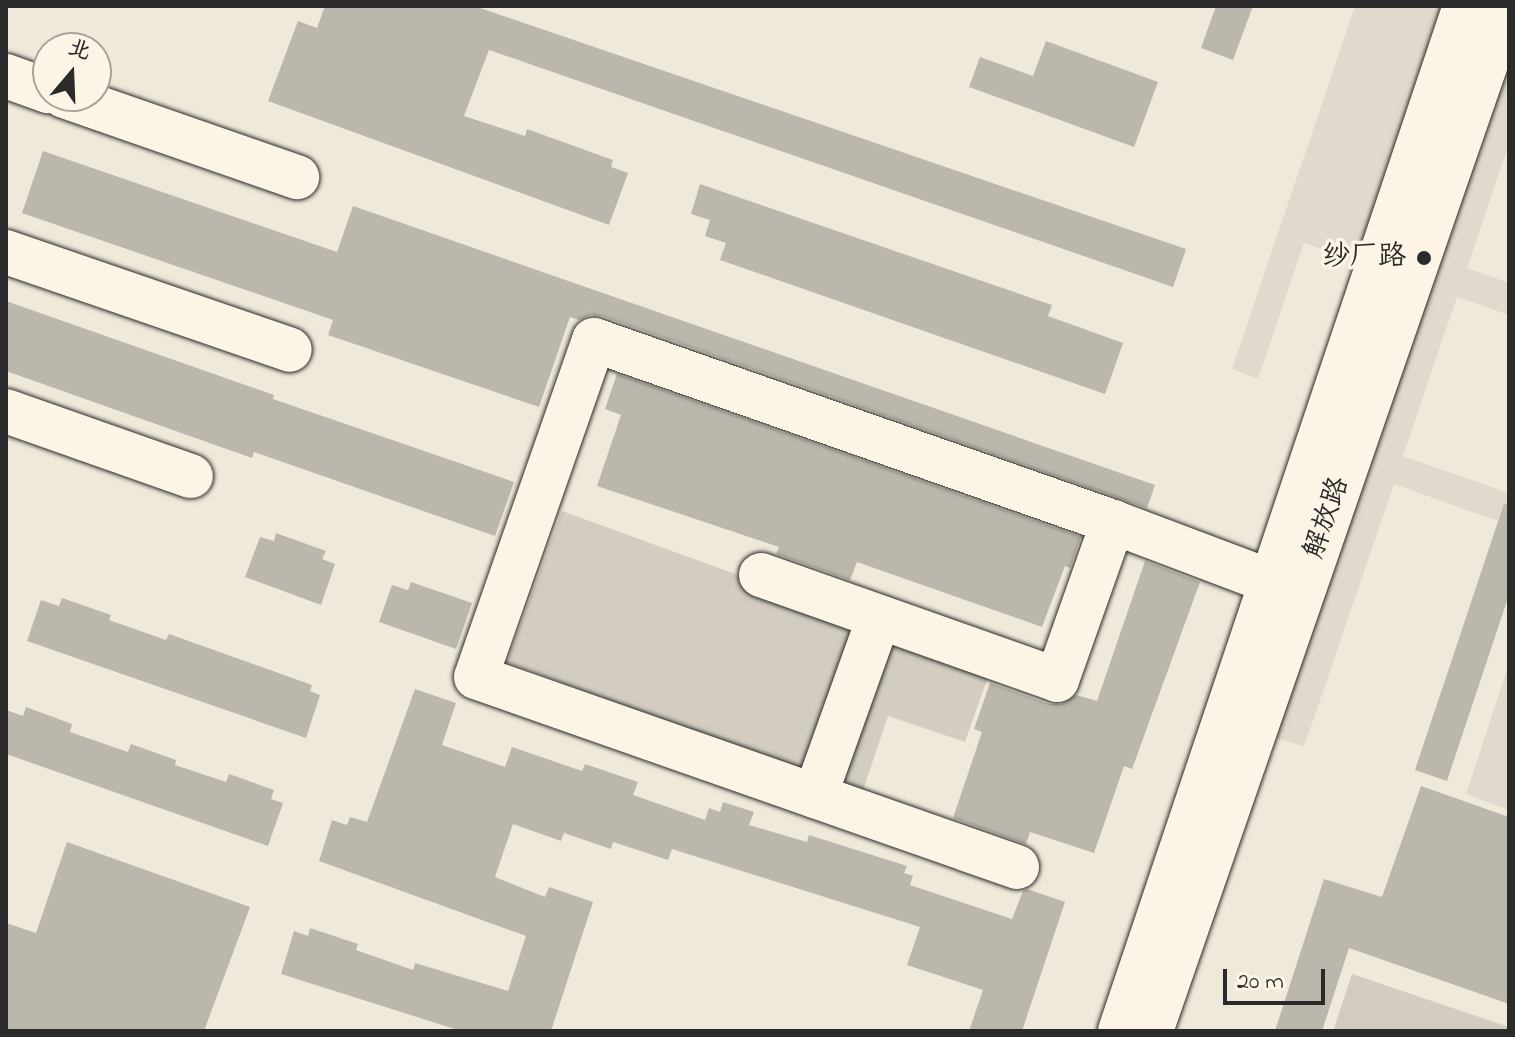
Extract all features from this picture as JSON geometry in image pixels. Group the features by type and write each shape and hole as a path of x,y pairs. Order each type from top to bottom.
{"main road":[{"name":"解放路","path":"1151,1031 1465,6"},
{"name":"解放路","path":"1120,1031 1285,586 1506,6"},
{"path":"6,76 32,85"},
{"path":"110,112 297,177"},
{"path":"6,252 290,350"},
{"path":"1017,867 476,677 594,340 1113,522 1285,586"},
{"path":"6,411 191,476"},
{"path":"761,575 1057,680 1113,522"},
{"path":"815,796 879,617"}],"shaded area":[{"path":"1355,6 1509,6 1509,144 1467,268 1509,283 1509,315 1457,297 1403,456 1509,493 1509,577 1418,761 1498,521 1394,484 1304,747 1223,719 1376,268 1304,243 1258,379 1232,369"},
{"path":"562,511 868,622 813,774 507,662"},
{"path":"883,632 991,668 965,742 888,716 862,793 832,783"},
{"path":"1509,664 1509,810 1466,794"},
{"path":"1352,974 1509,1027 1509,1031 1333,1031"}],"building":[{"path":"325,6 474,6 1186,249 1173,287 489,50 464,116 525,136 527,129 613,160 611,167 628,173 609,225 268,101 298,21 317,28"},
{"path":"1216,6 1253,6 1233,60 1201,48"},
{"path":"1046,41 1158,82 1134,147 969,87 980,57 1033,76"},
{"path":"43,151 337,252 353,206 1155,485 1147,508 602,316 590,315 579,320 570,317 539,407 328,335 333,320 22,213"},
{"path":"700,184 1052,305 1048,316 1123,343 1105,394 720,260 726,243 705,236 710,220 691,214"},
{"path":"6,301 274,395 273,399 514,482 495,536 254,452 252,458 6,371"},
{"path":"617,374 1081,537 1070,568 1065,566 1042,627 857,562 850,580 776,554 779,547 597,486 621,415 605,409"},
{"path":"1504,504 1509,505 1509,595 1447,781 1415,770"},
{"path":"276,533 326,551 322,559 335,564 321,605 245,577 260,537 274,541"},
{"path":"1145,561 1200,582 1132,769 1124,766 1094,853 1030,832 1026,844 953,818 982,732 974,729 990,683 1049,704 1062,704 1076,695 1097,701"},
{"path":"411,582 472,603 456,649 379,622 392,585 408,590"},
{"path":"62,598 111,615 109,620 166,640 169,634 312,685 310,691 320,695 306,738 27,641 41,600 59,606"},
{"path":"415,689 456,703 442,745 505,767 512,747 582,771 585,764 638,782 633,795 705,820 709,808 720,812 723,802 754,812 749,825 807,842 809,835 907,866 904,873 913,876 910,885 1012,919 1023,891 1027,889 1065,902 1022,1031 969,1031 983,990 907,965 920,927 672,849 668,860 613,842 611,849 564,833 561,841 513,824 495,877 545,897 549,887 593,902 551,1031 461,1031 281,974 294,931 308,936 310,928 358,944 356,950 413,970 415,963 508,991 526,936 319,861 332,820 347,825 350,817 367,822"},
{"path":"26,707 72,724 70,732 128,752 131,744 176,760 175,765 226,782 229,774 274,790 271,799 283,803 268,846 6,754 6,710 23,716"},
{"path":"1421,786 1509,817 1509,1004 1349,948 1322,1031 1275,1031 1324,879 1382,897"},
{"path":"67,842 250,907 204,1031 6,1031 6,923 36,933"}],"place":[{"name":"纱厂路","path":"1424,258"}]}
